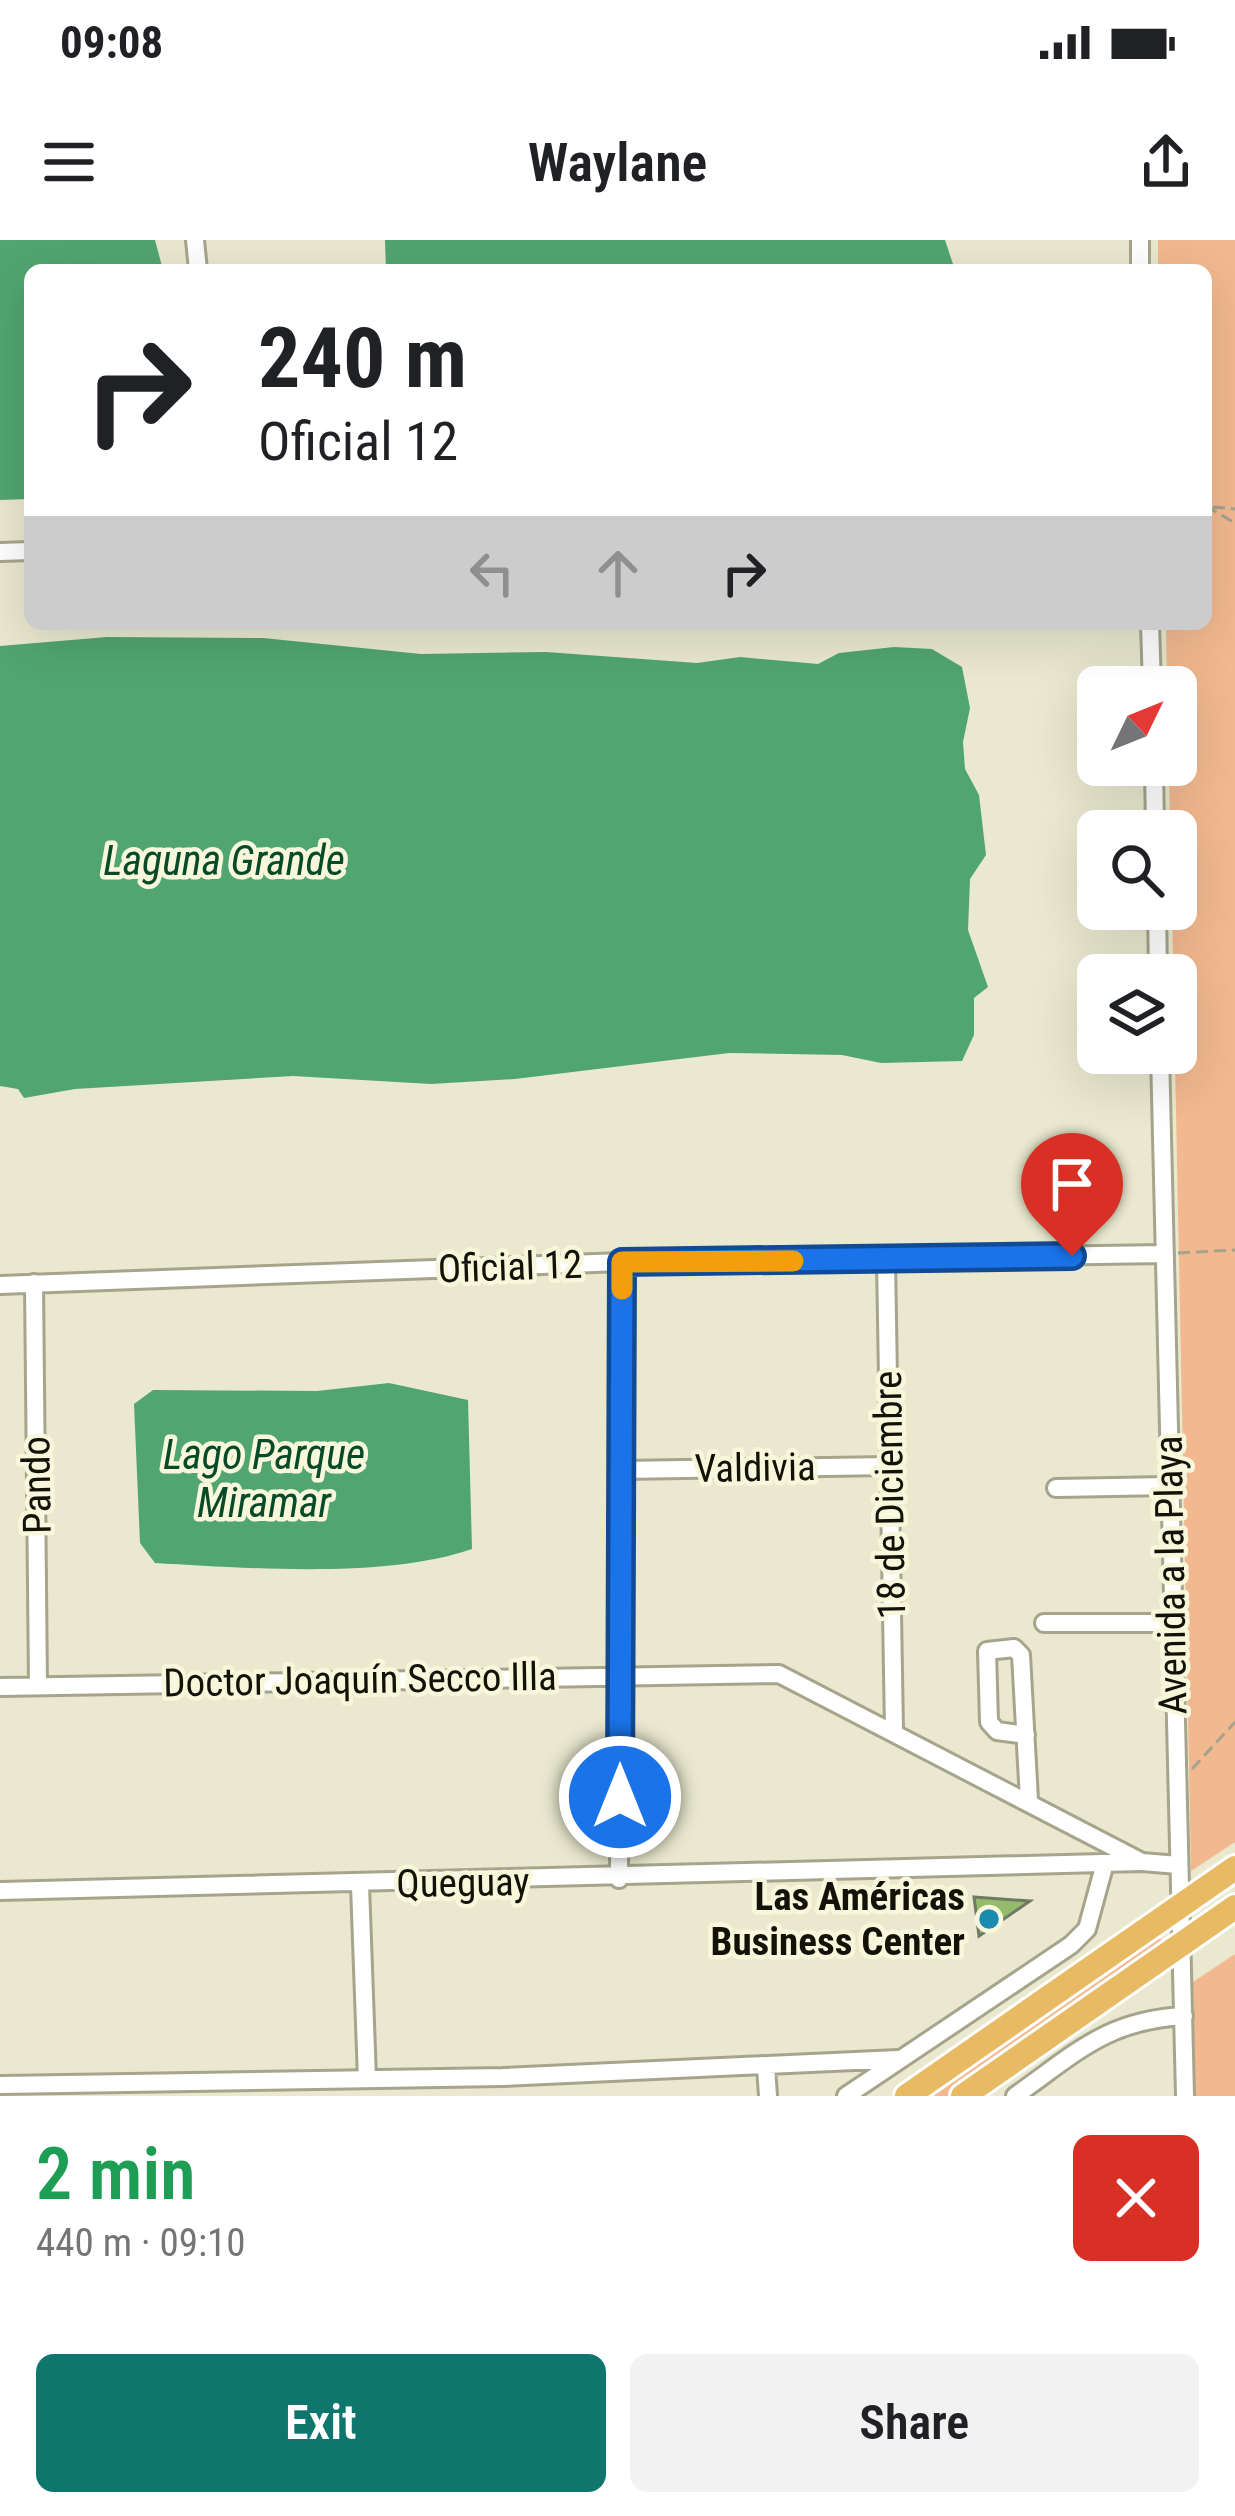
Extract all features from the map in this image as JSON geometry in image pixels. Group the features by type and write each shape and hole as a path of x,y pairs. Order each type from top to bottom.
{"highway":[{"path":"907,2096 1235,1868"},
{"path":"963,2096 1235,1907"}],"street":[{"path":"1150,630 1151,666"},
{"name":"Avenida a la Playa","path":"1161,1074 1185,2096"},
{"name":"Oficial 12","path":"0,1285 622,1262 1165,1254"},
{"name":"18 de Diciembre","path":"886,1261 894,1730"},
{"path":"619,1879 622,1262"},
{"name":"Pando","path":"34,1283 38,1686"},
{"name":"Valdivia","path":"621,1470 889,1466"},
{"path":"1056,1488 1169,1486"},
{"path":"1044,1623 1172,1623"},
{"path":"1026,1735 997,1731 989,1722 986,1654 991,1649 1014,1648 1021,1654 1026,1735 1029,1801"},
{"name":"Doctor Joaquín Secco Illa","path":"0,1687 779,1674 1142,1862 1178,1865"},
{"name":"Queguay","path":"0,1891 619,1879 1142,1862"},
{"path":"846,2096 1071,1945 1087,1929 1105,1863"},
{"path":"360,1885 367,2080"},
{"path":"1015,2096 1120,2025 1184,2016"},
{"path":"0,2085 40,2091 142,2091 898,2059"},
{"path":"766,2067 768,2096"},
{"path":"476,2096 502,2078"}],"path":[{"path":"1165,1254 1235,1250"},
{"path":"1175,1789 1235,1722"}],"shaded area":[{"path":"1158,240 1235,240 1235,1842 1191,1871 1175,1074 1197,1074 1197,954 1173,954 1172,930 1197,930 1197,810 1170,810 1169,786 1197,786 1197,666 1167,666 1166,630 1212,630 1212,264 1158,264"},
{"path":"1158,1937 1166,1944 950,2096 920,2096 1142,1941"},
{"path":"1235,1954 1235,2096 1195,2096 1193,1982"}],"water":[{"path":"0,240 155,240 161,264 24,264 24,499 0,500"},
{"path":"385,240 945,240 953,264 386,264"},
{"name":"Laguna Grande","path":"107,637 263,638 421,654 546,652 697,663 740,657 818,664 839,653 894,647 932,649 962,667 970,708 963,742 965,769 979,795 986,855 970,879 968,930 988,987 974,998 974,1035 962,1061 881,1063 842,1055 729,1053 515,1079 431,1084 293,1076 75,1089 24,1098 18,1089 0,1086 0,646"},
{"name":"Lago Parque Miramar","path":"389,1383 468,1400 472,1549 399,1565 273,1569 155,1563 140,1543 134,1404 153,1390 317,1391"}],"building":[{"name":"Las Américas Business Center","path":"974,1897 1030,1901 979,1936"}],"slow traffic":[{"path":"622,1289 622,1262 793,1261"}],"place":[{"name":"Las Américas Business Center","path":"989,1919"}],"route":[{"path":"620,1797 622,1262 1072,1256"}]}
